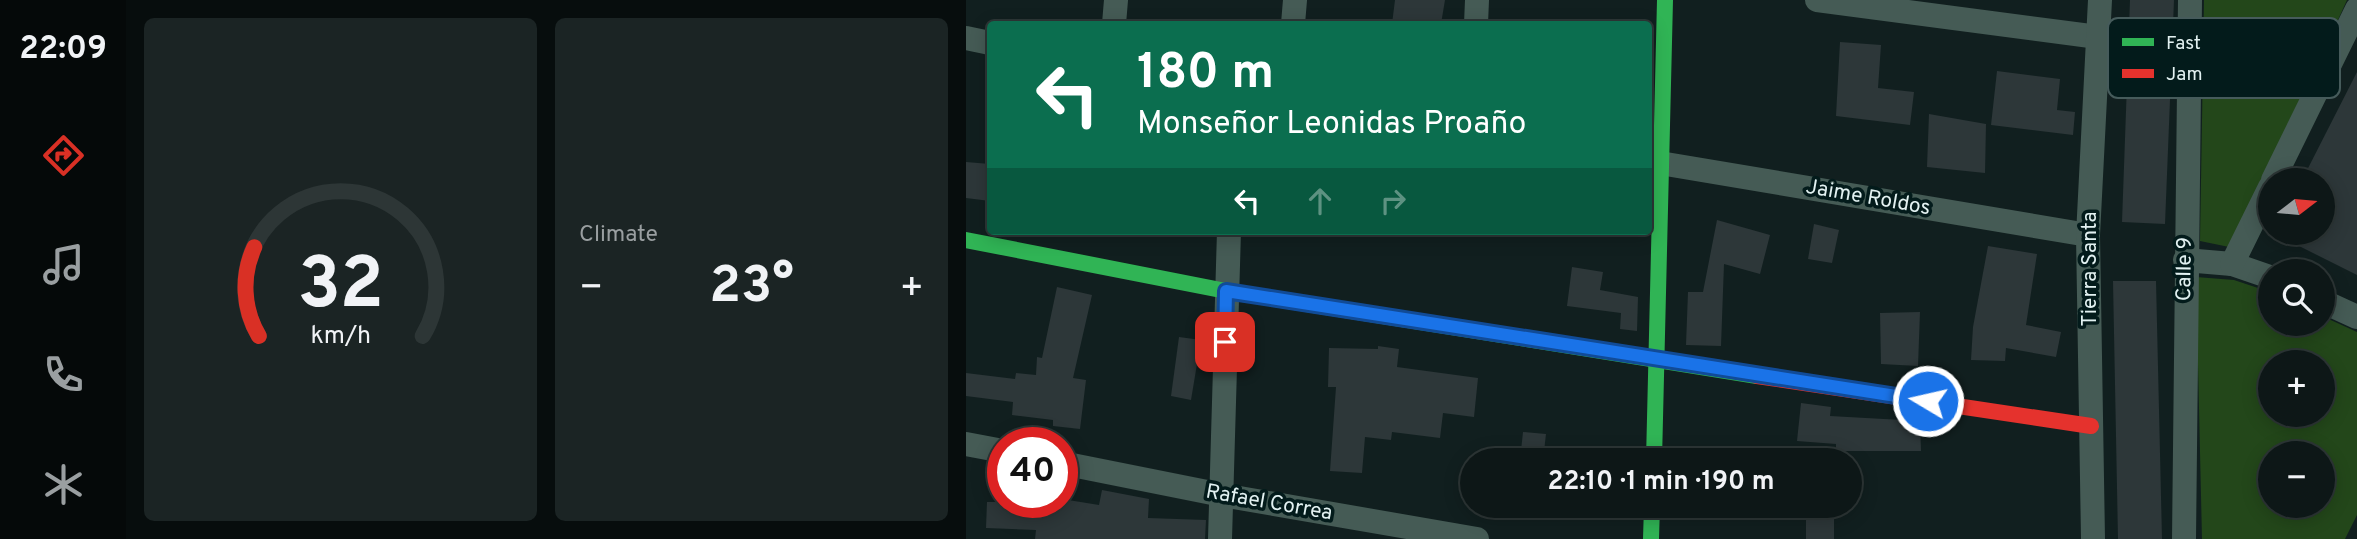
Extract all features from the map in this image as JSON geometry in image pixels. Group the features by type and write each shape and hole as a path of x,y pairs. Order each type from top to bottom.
{"street":[{"path":"1114,21 1116,0"},
{"path":"1293,21 1295,0"},
{"path":"1476,21 1477,0"},
{"path":"1654,448 1658,361 1654,161 1665,0"},
{"path":"1817,0 2098,37"},
{"name":"Tierra Santa","path":"2093,539 2088,235 2100,0"},
{"name":"Calle 9","path":"2190,0 2190,18"},
{"path":"2340,44 2357,9"},
{"path":"966,38 987,42"},
{"name":"Calle 9","path":"2184,539 2188,98"},
{"path":"2279,168 2313,98"},
{"name":"Jaime Roldos","path":"1654,161 2088,235"},
{"path":"2232,264 2258,211"},
{"path":"1220,539 1229,235"},
{"path":"966,240 1226,291 1658,361 2091,426"},
{"path":"2185,260 2232,264 2258,273"},
{"path":"2335,307 2357,317"},
{"path":"966,444 987,448"},
{"name":"Rafael Correa","path":"1078,466 1222,495 1477,539"},
{"path":"1651,539 1652,518"}],"green space":[{"path":"2204,0 2347,0 2339,18 2204,18"},
{"path":"2202,98 2302,98 2270,168 2258,168 2258,195 2234,248 2200,241"},
{"path":"2196,277 2234,280 2258,288 2258,336 2335,336 2335,322 2357,332 2357,515 2345,539 2202,539"}],"building":[{"path":"1395,0 1445,0 1442,21 1392,21"},
{"path":"2130,0 2174,0 2173,18 2129,18"},
{"path":"1840,42 1881,45 1878,88 1914,92 1910,125 1836,116"},
{"path":"1997,71 2060,79 2057,110 2075,112 2073,135 1991,125"},
{"path":"2357,72 2357,275 2335,264 2335,259 2325,259 2297,245 2335,245 2335,168 2308,168"},
{"path":"2126,98 2170,98 2165,224 2122,222"},
{"path":"1929,114 1986,124 1985,173 1927,167"},
{"path":"966,162 987,164 987,201 966,198"},
{"path":"1717,220 1770,235 1760,274 1724,264 1721,346 1686,345 1688,292 1703,292"},
{"path":"1814,224 1839,230 1832,263 1808,259"},
{"path":"1988,246 2037,254 2026,325 2061,332 2056,357 2006,348 2005,361 1971,360 1973,327"},
{"path":"1572,267 1603,272 1600,290 1638,297 1637,331 1620,329 1621,313 1567,306"},
{"path":"2113,281 2156,281 2162,539 2118,539"},
{"path":"1057,287 1092,295 1073,378 1086,380 1080,429 1053,426 1053,420 1012,415 1013,402 966,396 966,373 1015,379 1016,373 1036,375 1037,357 1042,358"},
{"path":"1920,312 1918,366 1881,364 1880,313"},
{"path":"1179,337 1201,340 1191,400 1171,396"},
{"path":"1378,346 1399,349 1397,367 1478,378 1474,417 1443,413 1440,438 1392,432 1391,440 1365,437 1362,473 1330,471 1336,387 1328,387 1329,348 1378,349"},
{"path":"1801,403 1831,407 1830,416 1920,421 1921,451 1862,451 1862,448 1836,448 1836,444 1797,441"},
{"path":"1523,432 1546,434 1544,448 1521,448"},
{"path":"1102,490 1149,499 1148,518 1206,520 1205,539 1035,539 1036,530 986,528 987,502 987,518 1078,518 1078,502 1099,505"},
{"path":"1806,518 1834,518 1834,539 1806,539"}],"traffic: fast":[{"path":"1654,448 1665,0"},
{"path":"966,240 1226,291 1757,376"},
{"path":"1651,539 1652,518"}],"traffic: jam":[{"path":"1757,376 2091,426"}],"route":[{"path":"1225,342 1226,291 1658,361 1928,401"}]}
